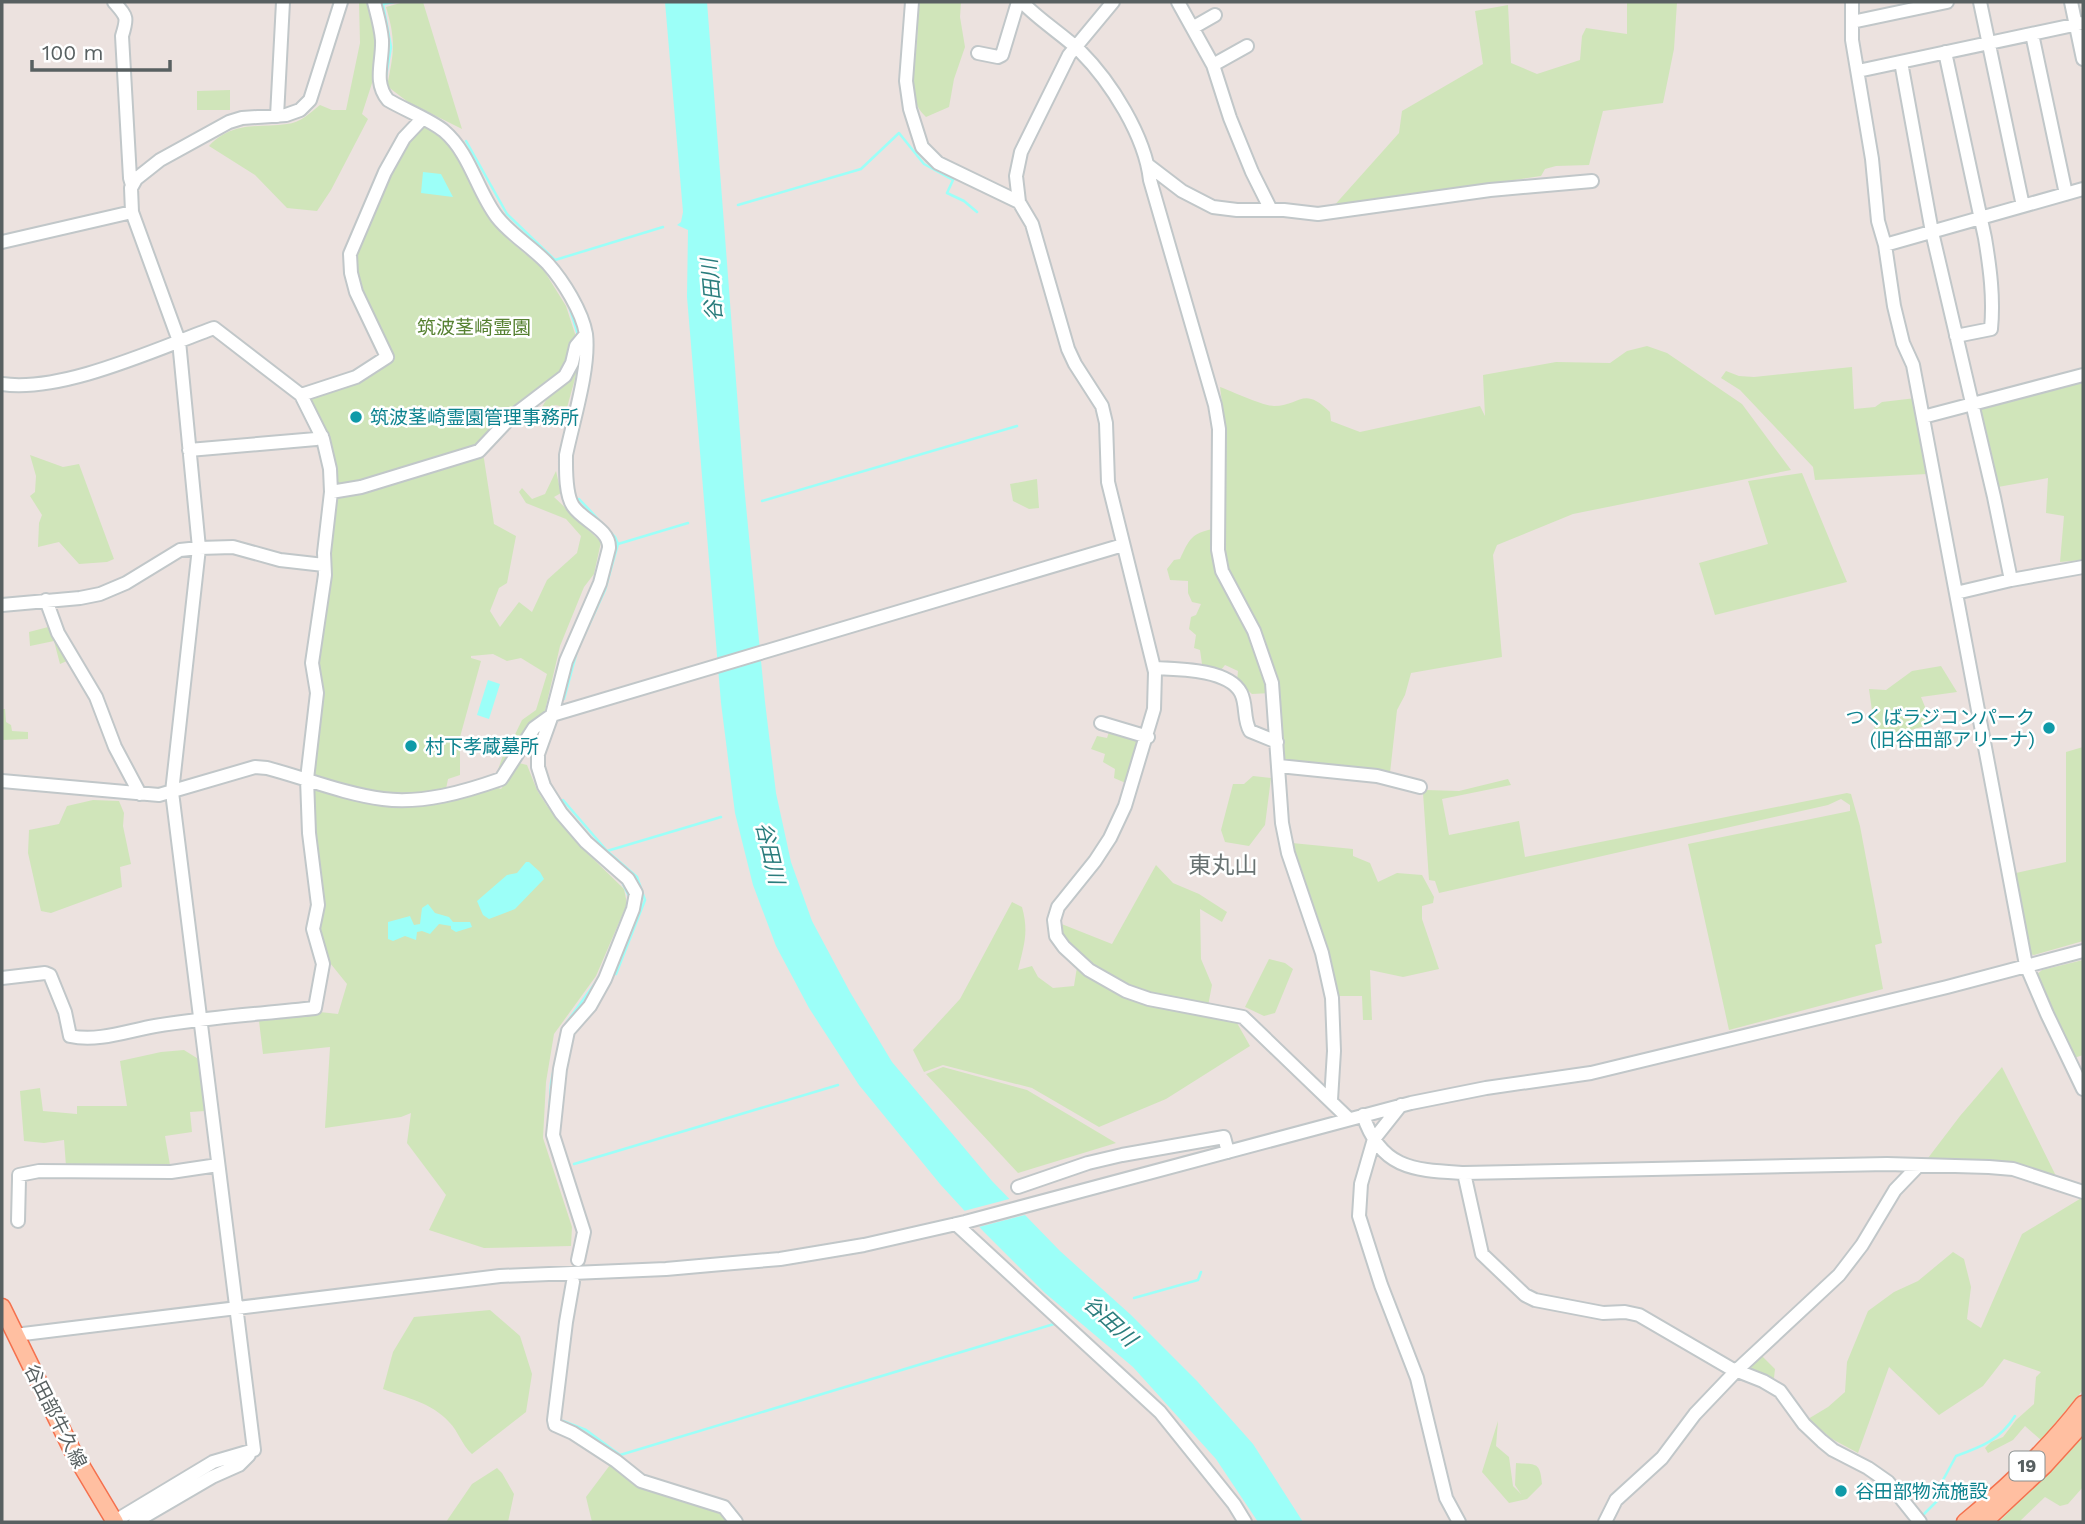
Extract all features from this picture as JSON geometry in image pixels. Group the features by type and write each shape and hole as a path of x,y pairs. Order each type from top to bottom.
{"main road":[{"name":"谷田部牛久線","path":"2,1307 72,1450 115,1522"},
{"name":"19","path":"1965,1522 1998,1496 2036,1458 2083,1404"},
{"name":"19","path":"1984,1522 2045,1465 2083,1423"}],"street":[{"path":"114,2 127,20 122,36 132,212 179,341 199,548 172,792 254,1450"},
{"path":"277,116 283,2"},
{"path":"132,185 160,160 229,122 242,118 293,113 310,100 341,2"},
{"path":"374,2 381,32 379,77 382,93 388,100 442,129 452,139 480,182 486,200 497,217 548,264 573,302 586,334 585,369 566,455 566,468 573,507 604,534 610,543 600,583 566,661 552,715 538,754 538,767 544,786 561,813 586,842 628,879 636,893 633,909 605,979 590,1006 568,1031 561,1069 553,1135 583,1224 584,1239 578,1260"},
{"path":"912,2 906,81 910,109 922,147 938,163 1019,202"},
{"path":"978,53 998,57 1002,55 1020,2 1075,47 1112,93 1136,133 1148,166 1217,416 1218,550 1222,571 1254,631 1269,671 1282,823 1289,853 1315,930 1332,998 1334,1051 1331,1100"},
{"path":"1113,2 1075,47 1021,152 1016,176 1019,202 1032,224 1068,349 1074,364 1102,406 1106,423 1108,482 1154,668 1154,709 1148,737 1119,820 1095,861 1058,906 1054,920 1056,936 1089,970 1126,991 1149,999 1243,1017 1349,1119"},
{"path":"1178,2 1213,65 1239,140 1271,210"},
{"path":"1852,2 1852,40 1872,159 1877,214 1885,245 1894,306 1903,342 1913,365 2026,965 2046,1014 2083,1089"},
{"path":"1852,22 1947,2"},
{"path":"1980,2 2024,205"},
{"path":"2071,2 2080,24 2083,59"},
{"path":"1194,27 1215,15"},
{"path":"1858,71 2080,24"},
{"path":"2032,34 2066,194"},
{"path":"1213,65 1247,46"},
{"path":"1945,52 1990,266 1991,329 1956,336"},
{"path":"1901,62 1932,232 2011,580"},
{"path":"302,395 356,377 387,356 356,292 350,254 389,163 404,138 422,119"},
{"path":"1148,166 1182,191 1206,204 1225,210 1332,213 1490,190 1592,181"},
{"path":"1885,245 2083,189"},
{"path":"2,242 132,212"},
{"path":"2,384 30,385 80,376 214,328 302,395 322,436 330,469 331,492 325,575 312,663 317,693 307,779 309,832 318,905 313,929 323,964 315,1008 155,1026 102,1037 76,1037 70,1036 61,997 50,975 45,973 2,978"},
{"path":"331,492 361,487 479,451 510,418 565,376 576,346 586,334"},
{"path":"1923,417 2083,375"},
{"path":"189,450 316,439 322,436"},
{"path":"2,781 159,795 255,767 383,799 407,800 443,795 501,779 534,728 552,715 1124,545"},
{"path":"2,605 100,594 126,583 180,550 233,547 280,560 324,565"},
{"path":"1956,593 2083,567"},
{"path":"46,600 58,633 96,697 115,747 140,794"},
{"path":"1154,668 1219,675 1236,685 1241,692 1245,720 1250,731 1277,742"},
{"path":"1101,723 1148,737"},
{"path":"1279,766 1377,776 1420,787"},
{"path":"16,1335 500,1276 666,1269 780,1259 864,1245 960,1223 1401,1105 1486,1088 1591,1073 2083,951"},
{"path":"1401,1105 1374,1139 1359,1197 1359,1216 1381,1285 1417,1378 1446,1498 1460,1522"},
{"path":"1363,1115 1380,1147 1404,1166 1424,1171 1464,1173 1919,1165 2013,1169 2083,1192"},
{"path":"1018,1187 1088,1163 1224,1137 1228,1152"},
{"path":"18,1222 19,1175 24,1173 171,1172 218,1165"},
{"path":"1605,1522 1616,1500 1662,1458 1695,1414 1737,1370 1839,1275 1862,1245 1895,1190 1919,1165"},
{"path":"1464,1173 1482,1254 1525,1295 1535,1300 1603,1313 1625,1312 1639,1315 1737,1370 1763,1381 1780,1391 1804,1424 1833,1450 1888,1482 1920,1522"},
{"path":"960,1223 1160,1412 1234,1504 1245,1522"},
{"path":"573,1282 555,1425 573,1433 616,1461 641,1481 724,1507 736,1522"},
{"path":"115,1522 213,1462 254,1450"},
{"path":"135,1522 212,1477 239,1465 254,1450"}],"green space":[{"path":"359,2 370,2 378,43 374,77 362,114 368,119 317,211 287,208 255,175 209,146 236,129 296,122 320,105 332,110 346,110 360,43"},
{"path":"404,2 423,2 462,129 408,102 387,86 393,46 386,7"},
{"path":"917,2 961,2 960,17 965,47 954,79 949,107 926,117 915,100 912,81 917,37"},
{"path":"1627,2 1677,2 1674,49 1663,103 1603,111 1589,165 1556,166 1545,169 1541,176 1332,208 1399,133 1402,111 1483,64 1475,11 1508,5 1511,63 1537,74 1580,60 1582,36 1586,28 1627,34"},
{"path":"230,90 230,110 197,110 197,91"},
{"name":"筑波茎崎霊園","path":"422,125 444,140 461,163 485,211 510,241 543,269 566,306 576,337 565,370 480,446 494,524 516,536 507,583 499,588 490,611 500,627 519,602 532,612 547,580 577,553 581,536 566,519 526,503 519,492 522,488 532,499 545,494 556,471 561,493 554,497 601,542 594,574 584,587 560,646 544,715 505,767 497,773 504,752 507,751 522,720 536,710 547,674 521,658 507,661 493,654 471,656 481,661 460,737 460,775 448,779 446,789 395,793 334,781 316,776 312,770 316,664 336,498 308,396 390,358 359,288 353,257 381,193 411,136"},
{"path":"1647,346 1667,353 1742,404 1791,470 1573,514 1497,545 1493,555 1502,657 1411,673 1405,695 1397,710 1390,773 1282,763 1277,693 1225,571 1220,525 1226,527 1225,439 1220,387 1274,406 1307,398 1314,400 1330,412 1331,421 1360,432 1480,406 1485,416 1483,375 1556,362 1610,363 1627,351"},
{"path":"579,353 578,368 563,422 564,407 555,405 538,414 549,395"},
{"path":"1852,367 1854,409 1916,398 1927,474 1815,480 1813,467 1740,390 1721,378 1726,371 1739,376 1754,377"},
{"path":"2083,380 2083,560 2060,562 2064,516 2046,513 2048,478 1998,487 1978,408"},
{"path":"30,455 63,467 79,464 114,559 79,564 59,542 38,547 42,515 30,496 35,492 36,476"},
{"path":"1802,473 1847,582 1715,615 1699,563 1768,544 1748,481"},
{"path":"1037,479 1039,508 1029,509 1013,501 1010,484"},
{"path":"1213,529 1271,693 1252,694 1237,681 1238,671 1225,665 1221,670 1202,664 1200,650 1194,648 1196,635 1189,629 1191,617 1196,615 1201,604 1192,602 1188,593 1188,581 1170,580 1167,569 1174,560 1180,559 1192,538"},
{"path":"52,626 69,660 60,664 54,641 30,646 29,632"},
{"path":"1941,666 1957,692 1921,697 1932,724 1876,740 1869,689 1886,690 1912,671"},
{"path":"2,709 5,709 6,722 11,725 12,731 28,732 28,739 2,740"},
{"path":"1110,729 1142,741 1128,784 1114,778 1115,769 1103,762 1105,754 1091,749 1097,736 1107,738"},
{"path":"2083,747 2083,941 2034,955 2029,954 2016,873 2066,862 2066,752"},
{"path":"519,763 527,765 547,806 582,848 624,889 627,904 596,976 554,1034 546,1082 543,1138 572,1227 571,1246 484,1248 429,1230 446,1195 407,1143 411,1113 401,1117 325,1128 330,1047 263,1054 259,1021 320,1012 338,1014 347,984 326,958 317,926 310,784 369,800 493,786 501,789"},
{"path":"1253,776 1271,778 1265,825 1249,846 1225,842 1221,830 1233,784 1244,784"},
{"path":"1508,779 1511,785 1442,799 1449,835 1519,821 1525,857 1851,794 1860,826 1882,943 1875,945 1883,989 1729,1030 1688,844 1850,811 1850,805 1841,799 1828,805 1439,893 1435,881 1429,880 1423,793 1426,790 1459,791"},
{"path":"93,800 119,801 124,813 123,826 131,864 120,867 122,887 51,913 41,911 28,853 29,830 59,824 67,806"},
{"path":"1292,843 1353,849 1353,856 1370,863 1378,882 1397,873 1422,875 1434,897 1433,903 1422,906 1422,919 1439,969 1403,977 1370,970 1372,1020 1363,1020 1362,996 1337,996 1292,853"},
{"path":"1156,865 1173,883 1199,894 1227,912 1222,922 1200,909 1201,959 1212,985 1208,1006 1143,991 1100,972 1082,959 1068,943 1059,923 1112,944"},
{"path":"1012,902 1022,907 1025,924 1025,939 1018,970 1032,966 1038,977 1053,988 1074,986 1077,967 1107,988 1141,1002 1224,1017 1237,1023 1250,1046 1166,1099 1099,1127 1032,1088 943,1065 924,1072 913,1050 960,999"},
{"path":"1269,959 1285,963 1293,969 1275,1013 1264,1016 1245,1007"},
{"path":"2083,960 2083,1055 2074,1058 2035,976 2042,970"},
{"path":"184,1050 200,1060 205,1111 190,1112 192,1132 165,1136 170,1165 66,1166 64,1140 44,1143 24,1141 20,1091 40,1088 43,1111 77,1114 77,1106 127,1106 120,1061"},
{"path":"943,1067 1027,1090 1116,1143 1018,1173 926,1074"},
{"path":"2002,1067 2056,1176 2030,1167 1997,1161 1984,1164 1925,1162 1960,1116"},
{"path":"2083,1197 2083,1390 2041,1440 2025,1426 2013,1440 1988,1453 1985,1448 2003,1437 2016,1420 2034,1404 2036,1377 2041,1372 2004,1359 1983,1386 1939,1415 1889,1367 1858,1453 1832,1439 1808,1419 1845,1392 1847,1362 1868,1311 1894,1292 1918,1281 1953,1252 1964,1259 1971,1287 1967,1319 1981,1328 2022,1234"},
{"path":"490,1310 520,1336 532,1374 526,1412 472,1454 442,1415 419,1402 383,1389 393,1352 414,1317"},
{"path":"1762,1356 1775,1369 1772,1380 1747,1367"},
{"path":"1498,1421 1496,1446 1509,1457 1513,1486 1521,1494 1515,1485 1516,1463 1532,1464 1540,1471 1542,1484 1527,1499 1509,1503 1482,1472"},
{"path":"2083,1435 2083,1487 2068,1504 2060,1506 2045,1497 2019,1522 1999,1522"},
{"path":"610,1465 643,1489 676,1494 718,1511 728,1522 592,1522 586,1497"},
{"path":"497,1468 514,1494 508,1522 446,1522 472,1484"}],"water":[{"name":"谷田川","path":"665,2 707,2 744,485 765,702 776,793 791,862 812,921 892,1062 992,1181 1060,1251 1131,1315 1197,1381 1253,1444 1303,1522 1258,1522 1216,1459 1133,1367 1045,1293 940,1184 859,1085 809,1008 776,946 753,885 735,813 721,703 687,297 688,230 677,225 681,222 683,212"},
{"path":"423,172 441,174 453,197 421,193"},
{"path":"488,680 500,684 489,719 477,715"},
{"path":"526,862 540,872 544,879 515,909 489,919 483,915 477,901 507,875 517,873"},
{"path":"428,904 435,913 449,917 453,922 470,922 472,927 456,932 451,926 439,924 430,934 417,932 416,940 405,936 393,941 388,939 388,922 410,916 414,925 420,924 422,908"}],"pier":[{"path":"1013,1198 1029,1214 975,1228 960,1212"}],"waterway":[{"path":"386,76 391,47 383,4 394,2"},
{"path":"738,205 861,169 899,133 924,164 953,180 947,193 964,201 977,212"},
{"path":"466,141 507,214 555,260 663,227"},
{"path":"569,306 578,335"},
{"path":"762,501 1017,426"},
{"path":"564,699 577,651 605,590 618,544 615,537 579,499"},
{"path":"618,544 688,523"},
{"path":"563,800 607,851 637,877 645,900 616,974"},
{"path":"607,851 721,817"},
{"path":"622,882 630,898"},
{"path":"549,1117 551,1083 562,1029 596,982"},
{"path":"574,1164 838,1085"},
{"path":"1134,1298 1198,1280 1201,1272"},
{"path":"563,1421 586,1430 620,1455 1054,1324"},
{"path":"1923,1515 1937,1501 1943,1480 1956,1456 1982,1446 1996,1437 2015,1416"}],"place":[{"name":"筑波茎崎霊園管理事務所","path":"356,417"},
{"name":"つくばラジコンパーク (旧谷田部アリーナ)","path":"2049,728"},
{"name":"村下孝蔵墓所","path":"411,746"},
{"name":"谷田部物流施設","path":"1841,1491"}],"district":[{"name":"東丸山","path":"1223,865"}]}
